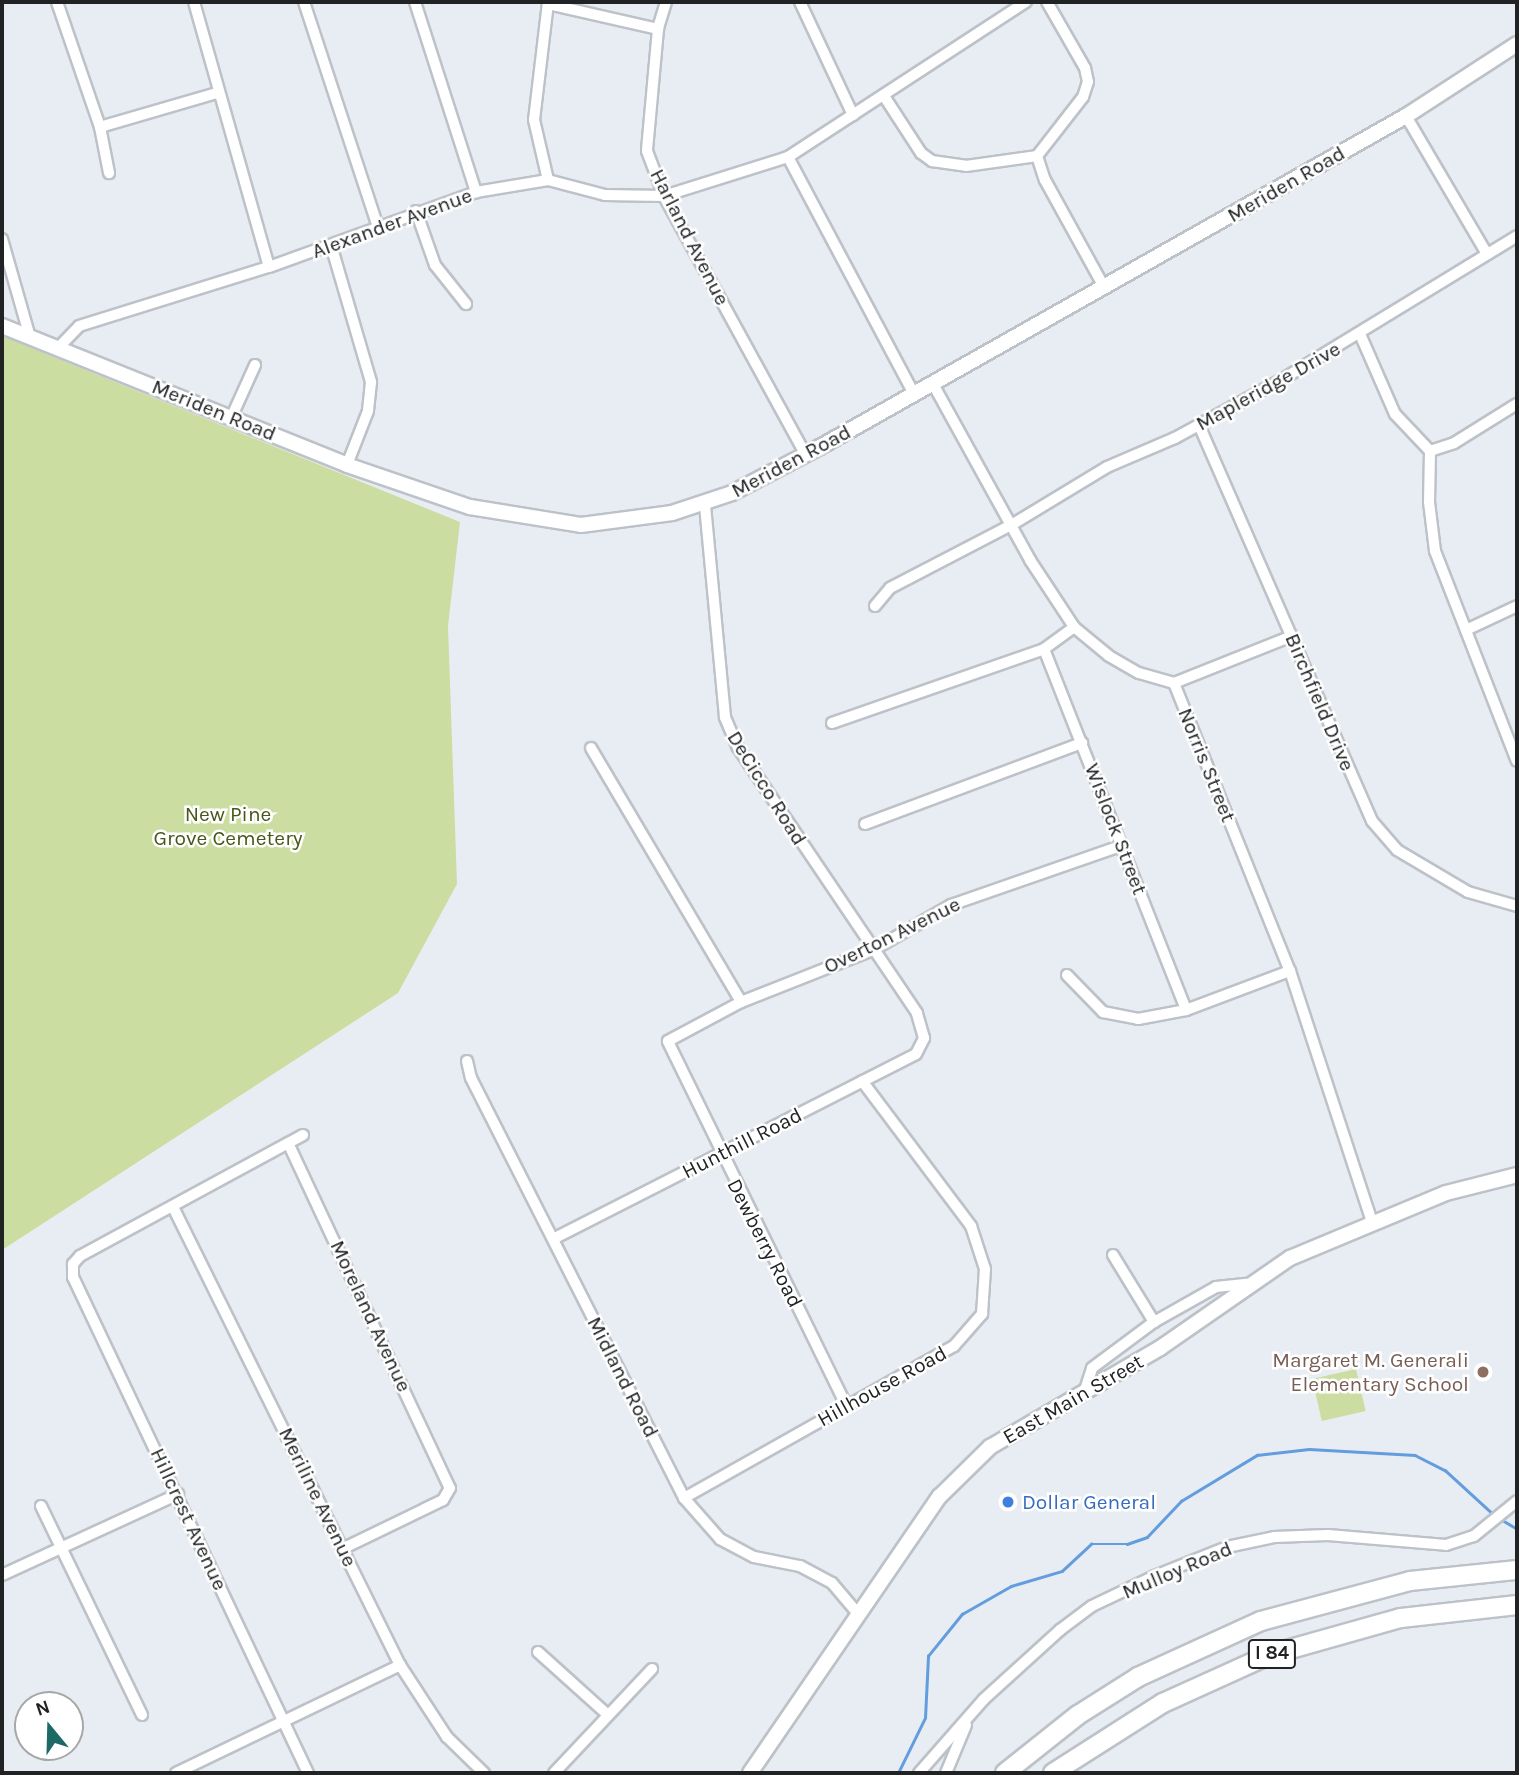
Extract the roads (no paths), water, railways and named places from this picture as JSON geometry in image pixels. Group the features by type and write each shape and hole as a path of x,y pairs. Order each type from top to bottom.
{"highway":[{"name":"I 84","path":"1004,1773 1120,1688 1181,1655 1261,1620 1410,1581 1517,1570"},
{"name":"I 84","path":"1053,1773 1163,1703 1269,1655 1401,1618 1517,1605"}],"main road":[{"name":"Meriden Road","path":"2,326 232,416 347,465 470,507 563,524 633,520 705,505 806,455 1406,116 1517,44"},
{"name":"East Main Street","path":"750,1773 960,1474 997,1442 1172,1341 1247,1284 1290,1258 1371,1222 1469,1185 1517,1174"}],"street":[{"path":"57,2 100,127 109,173"},
{"path":"194,2 217,93 269,267"},
{"path":"304,2 377,224"},
{"path":"415,2 476,192"},
{"name":"Harland Avenue","path":"666,2 658,29 647,150 664,196 806,455"},
{"name":"Alexander Avenue","path":"58,348 79,326 269,267 331,245 377,224 476,192 548,180 605,195 664,196 788,157 1026,2"},
{"path":"884,96 921,153 947,167 1037,156 1083,97 1088,82 1085,68 1047,2"},
{"path":"548,180 534,120 548,3 658,29"},
{"path":"802,3 853,115"},
{"path":"100,127 217,93"},
{"path":"1406,116 1487,254"},
{"path":"1037,156 1045,180 1104,287"},
{"path":"788,157 914,394"},
{"path":"416,211 435,265 466,304"},
{"name":"Mapleridge Drive","path":"875,606 890,588 1013,524 1107,467 1199,425 1360,334 1517,236"},
{"path":"2,239 30,337"},
{"path":"331,245 371,382 368,411 347,465"},
{"path":"1360,334 1395,414 1430,451 1429,502 1435,551 1517,761"},
{"path":"232,416 256,365"},
{"name":"Norris Street","path":"933,384 1074,627 1109,656 1139,673 1174,683 1290,971 1371,1222"},
{"path":"1430,451 1454,443 1517,404"},
{"name":"Birchfield Drive","path":"1199,425 1372,821 1397,850 1468,892 1517,906"},
{"name":"DeCicco Road","path":"705,505 725,718 738,748 917,1013 924,1038"},
{"path":"1466,629 1517,606"},
{"path":"832,723 1044,649 1074,627"},
{"path":"1174,683 1292,636"},
{"name":"Wislock Street","path":"1044,649 1186,1010"},
{"path":"865,824 1082,743"},
{"path":"591,748 741,1002"},
{"name":"Overton Avenue","path":"668,1041 741,1002 873,950 951,905 1122,845"},
{"path":"1067,975 1103,1012 1138,1019 1186,1010 1290,971"},
{"name":"Hunthill Road","path":"553,1239 916,1054 924,1038"},
{"name":"Dewberry Road","path":"668,1041 720,1154 846,1405"},
{"name":"Midland Road","path":"467,1061 471,1078 684,1497 720,1539 754,1557 800,1566 832,1583 859,1615"},
{"name":"Hillhouse Road","path":"684,1497 954,1346 982,1314 985,1269 971,1226 862,1082"},
{"path":"173,1207 303,1135"},
{"name":"Moreland Avenue","path":"289,1145 450,1488 443,1500 344,1548"},
{"name":"Hillcrest Avenue","path":"173,1207 73,1264 73,1277 308,1773"},
{"name":"Meriline Avenue","path":"173,1207 400,1665 447,1737 484,1773"},
{"path":"1113,1255 1154,1322"},
{"path":"1085,1391 1092,1368 1154,1322 1216,1287 1247,1284"},
{"path":"2,1575 178,1494"},
{"name":"Mulloy Road","path":"919,1773 984,1699 1093,1606 1227,1547 1300,1535 1446,1545 1474,1536 1517,1501"},
{"path":"41,1506 142,1714"},
{"path":"538,1652 608,1715"},
{"path":"176,1773 400,1665"},
{"path":"554,1773 652,1669"},
{"name":"Mulloy Road","path":"946,1773 962,1731 984,1699"}],"waterway":[{"path":"898,1773 925,1718 928,1656 962,1614 1011,1586 1062,1571 1091,1544 1127,1544 1147,1537 1181,1501 1257,1455 1309,1449 1415,1455 1445,1470 1493,1514"},
{"path":"1499,1518 1517,1529"}],"place":[{"name":"Margaret M. Generali Elementary School","path":"1483,1372"},
{"name":"Dollar General","path":"1008,1502"}],"park label":[{"name":"New Pine Grove Cemetery","path":"228,826"}]}
